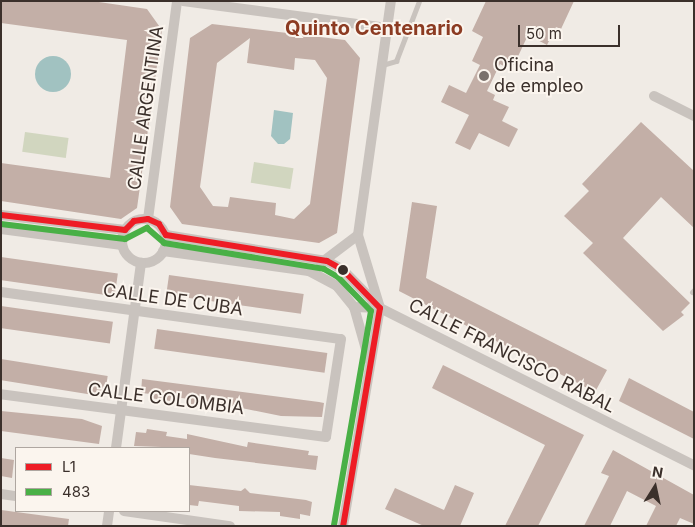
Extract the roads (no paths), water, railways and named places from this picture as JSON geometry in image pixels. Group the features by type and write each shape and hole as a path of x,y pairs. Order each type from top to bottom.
{"street":[{"name":"CALLE ARGENTINA","path":"148,219 177,1"},
{"path":"183,1 387,28"},
{"path":"342,526 380,308 358,235 391,1"},
{"path":"654,96 694,116"},
{"path":"1,215 125,230"},
{"path":"148,219 159,224 166,235 163,251 156,260 141,263 128,257 122,245 125,230 134,221 148,219"},
{"path":"1,228 122,245"},
{"path":"166,235 327,261"},
{"path":"304,270 327,261 358,235"},
{"path":"163,251 304,270 337,286 354,307 370,363"},
{"name":"CALLE FRANCISCO RABAL","path":"327,261 343,270 380,308 694,465"},
{"path":"116,447 141,263"},
{"name":"CALLE DE CUBA","path":"1,292 133,312 341,339 326,437"},
{"path":"354,307 380,308"},
{"name":"CALLE COLOMBIA","path":"1,394 326,437"},
{"path":"1,494 15,496"},
{"path":"107,526 109,512"},
{"path":"131,512 230,526"}],"lane":[{"path":"382,65 396,61 419,1"}],"water":[{"path":"53,56 60,57 66,61 70,67 70,81 66,87 60,91 53,92 46,91 40,87 36,81 35,74 36,67 40,61 46,57"},
{"path":"274,110 293,113 290,139 284,144 278,144 271,136"}],"place":[{"name":"Oficina de empleo","path":"484,76"}],"district":[{"name":"Quinto Centenario","path":"374,28"}]}
